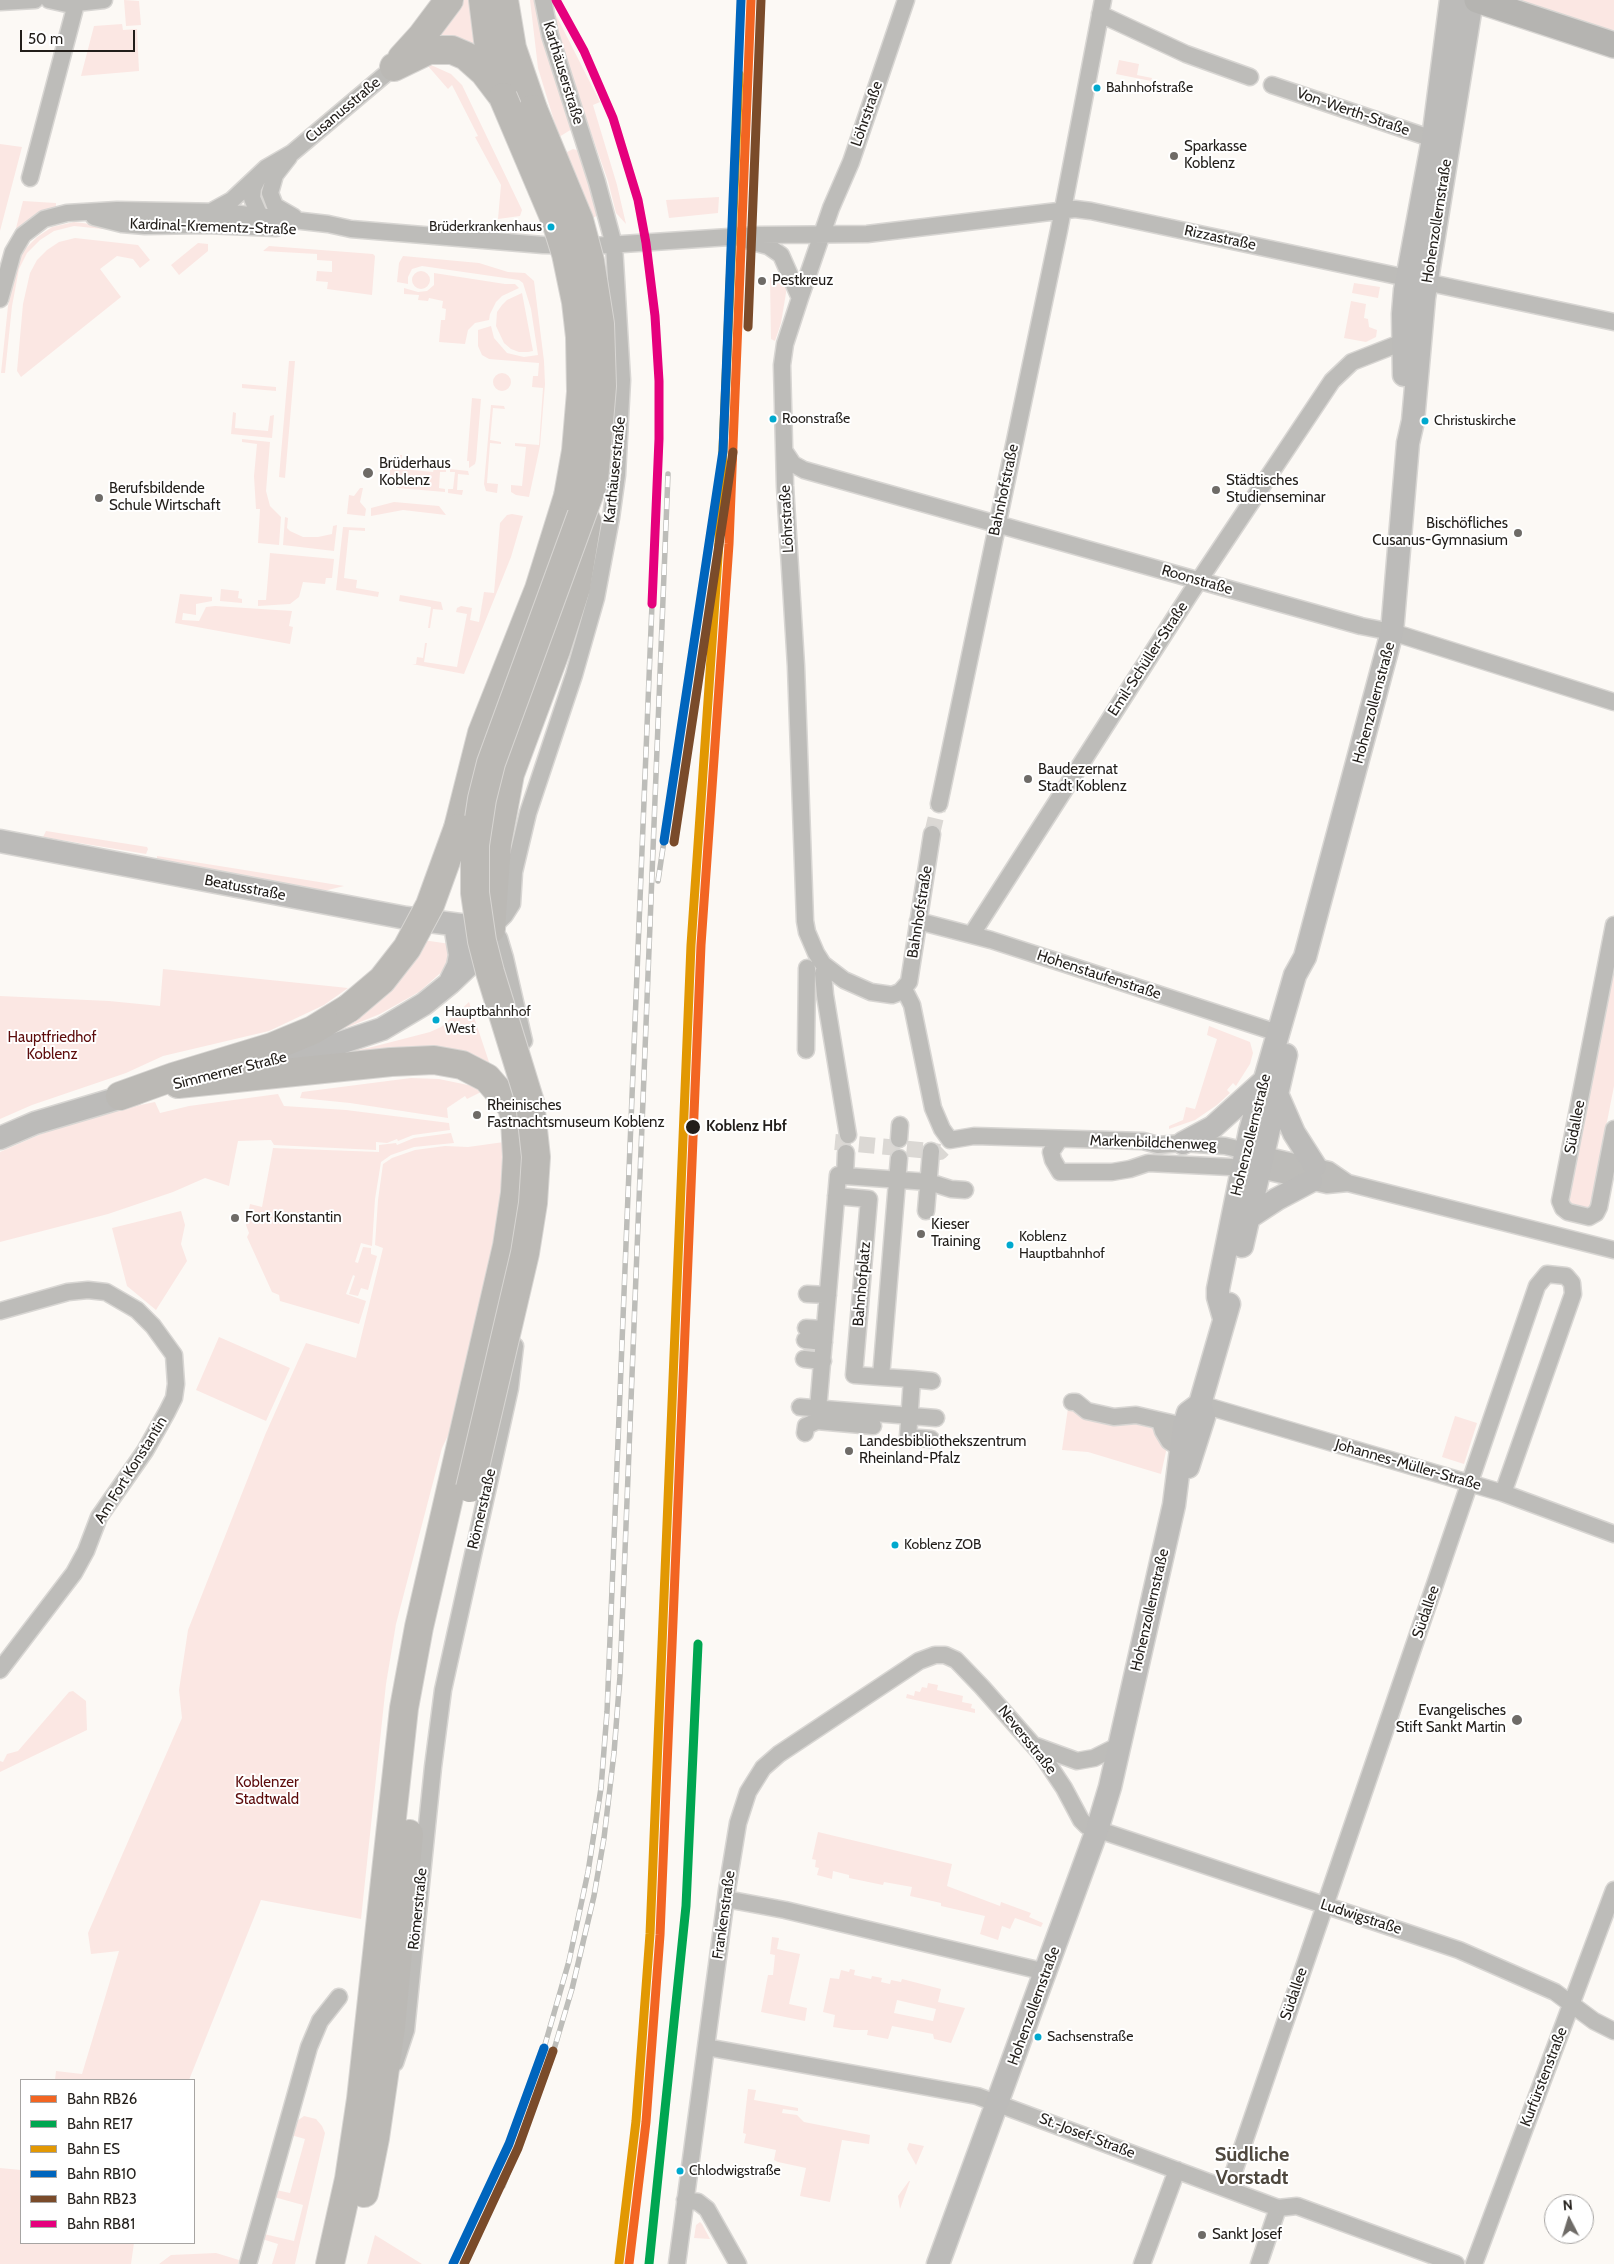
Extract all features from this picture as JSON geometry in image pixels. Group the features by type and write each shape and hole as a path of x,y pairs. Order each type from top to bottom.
{"highway":[{"path":"394,67 422,36 449,0"},
{"path":"120,1096 173,1077 272,1047 313,1030 349,1008 392,970 408,948 430,905 458,828 482,734 539,590 560,525 572,477 580,421 580,337 572,280 556,222 504,97 489,48 483,0"},
{"path":"491,929 493,882 501,817 510,774 556,650 576,588 594,481 602,386 601,341 590,260 579,220 533,109 512,48 504,0"},
{"path":"522,0 523,29 533,109"},
{"path":"394,67 423,52 445,49 466,56 484,72 504,97"},
{"path":"330,2264 349,2179 361,2099 404,1708 428,1629 525,1253 533,1203 536,1157 530,1102 490,972 477,917 474,880 477,829 482,798 494,754 594,481"},
{"path":"349,2264 367,2180 392,2017 428,1629 507,1246 515,1193 517,1156 516,1130 512,1107 465,948 456,888 458,828"},
{"path":"178,1084 391,1062 434,1060 462,1066 487,1078 512,1107"}],"main road":[{"path":"1477,0 1614,45"}],"street":[{"path":"0,2 35,0"},
{"path":"48,0 67,4 104,0"},
{"name":"Karthäuserstraße","path":"491,929 506,915 512,904 514,872 528,813 574,675 596,598 617,475 622,406 622,350 614,245 597,182 550,35 543,0"},
{"name":"Löhrstraße","path":"904,989 896,994 887,995 853,985 823,964 811,942 805,921 796,666 785,486 783,358 800,298 822,234 851,162 906,0"},
{"name":"Hohenzollernstraße","path":"1271,1087 1278,1033 1295,975 1305,957 1392,632 1408,443 1413,421 1417,280 1451,0"},
{"name":"Hohenzollernstraße","path":"1408,443 1404,421 1403,305 1417,280 1472,0"},
{"path":"30,178 76,4"},
{"path":"1101,7 1186,54 1250,77"},
{"name":"Bahnhofstraße","path":"939,804 1062,210 1101,7"},
{"name":"Cusanusstraße","path":"211,211 232,200 262,172 292,153 394,67"},
{"name":"Von-Werth-Straße","path":"1272,85 1433,139"},
{"name":"Cusanusstraße","path":"224,225 254,212 270,193 275,175 292,153"},
{"path":"262,172 252,193 254,212 272,228"},
{"path":"270,193 272,202 278,209 304,221"},
{"name":"Kardinal-Krementz-Straße","path":"0,299 12,252 23,235 36,223 51,216 117,210 254,212 351,229 543,245 614,245 728,237 822,234"},
{"name":"Rizzastraße","path":"822,234 888,232 1062,210 1091,210 1614,322"},
{"name":"Kardinal-Krementz-Straße","path":"76,214 122,224 145,226 224,225 321,232 351,229"},
{"name":"Kardinal-Krementz-Straße","path":"728,237 759,242 777,250 785,261 800,298"},
{"name":"Emil-Schüller-Straße","path":"972,934 1199,581 1332,381 1352,362 1403,342"},
{"name":"Roonstraße","path":"785,452 794,464 804,470 1361,626 1392,632 1614,702"},
{"name":"Bahnhofstraße","path":"904,989 910,976 932,834"},
{"name":"Beatusstraße","path":"0,841 377,913 491,929"},
{"name":"Hohenstaufenstraße","path":"918,921 972,934 1278,1033"},
{"name":"Simmerner Straße","path":"450,983 458,966 460,955 455,925"},
{"name":"Südallee","path":"1614,925 1560,1201 1563,1208 1568,1212 1589,1217 1596,1213 1599,1207 1614,1129"},
{"name":"Simmerner Straße","path":"0,1138 35,1122 120,1096 178,1084 331,1046 382,1028 424,1004 450,983 472,962 491,929"},
{"name":"Römerstraße","path":"382,2090 398,2057 406,2030 433,1767 444,1690 510,1388 531,1203 534,1105 522,1033 507,966 499,938 491,929"},
{"name":"Hohenzollernstraße","path":"1224,1318 1218,1297 1218,1289 1271,1087 1305,976 1305,957"},
{"path":"806,1050 808,968"},
{"path":"823,973 848,1135"},
{"name":"Markenbildchenweg","path":"904,989 912,1005 933,1108 942,1129 950,1140 974,1136 1143,1141 1158,1145 1183,1143 1225,1146 1253,1160 1313,1174 1337,1174 1348,1183 1614,1250"},
{"path":"807,998 825,995"},
{"path":"1183,1143 1213,1127 1271,1087 1313,1174 1248,1218"},
{"name":"Markenbildchenweg","path":"1059,1140 1051,1152 1060,1172 1112,1172 1148,1163 1253,1160"},
{"path":"926,1211 931,1151"},
{"path":"845,1176 846,1153"},
{"name":"Bahnhofplatz","path":"881,1376 889,1351 895,1279 898,1239 897,1180 899,1158"},
{"name":"Hohenzollernstraße","path":"1174,1505 1204,1417 1200,1404 1224,1318 1248,1218 1253,1160"},
{"path":"805,1432 806,1426 818,1415 828,1295 828,1249 838,1175 868,1174 897,1180 929,1182 951,1189 965,1190"},
{"name":"Bahnhofplatz","path":"836,1196 869,1199 854,1375 932,1380"},
{"name":"Südallee","path":"1228,2189 1537,1286 1547,1274 1566,1276 1572,1284 1573,1294 1503,1493"},
{"name":"Am Fort Konstantin","path":"0,1311 68,1292 88,1290 106,1292 137,1310 158,1331 174,1355 176,1384 174,1398 167,1412 145,1451 99,1516 86,1551 74,1573 0,1670"},
{"path":"807,1294 828,1295"},
{"path":"806,1334 825,1335"},
{"path":"804,1359 823,1361"},
{"path":"903,1377 909,1416 908,1437 931,1439"},
{"path":"1072,1402 1080,1405 1086,1412 1114,1417 1136,1415 1184,1426"},
{"name":"Hohenzollernstraße","path":"938,2264 1097,1830 1120,1744 1174,1505 1184,1426 1188,1413 1200,1404"},
{"name":"Johannes-Müller-Straße","path":"1200,1404 1503,1493 1614,1534"},
{"path":"800,1407 818,1415 874,1422 909,1416 936,1418"},
{"path":"1160,1421 1168,1441 1181,1449"},
{"name":"Frankenstraße","path":"685,2200 726,1898 742,1807 751,1785 763,1768 779,1754 919,1661 935,1655 949,1656"},
{"name":"Neversstraße","path":"949,1656 960,1663 1033,1745 1059,1780 1081,1820 1087,1826 1097,1830"},
{"path":"1033,1745 1077,1760 1098,1756 1120,1744"},
{"name":"Ludwigstraße","path":"1097,1830 1459,1950 1555,1992 1594,2021 1614,2030"},
{"name":"Kurfürstenstraße","path":"1474,2264 1614,1890"},
{"path":"726,1898 785,1910 1046,1972"},
{"path":"248,2264 309,2048 320,2021 338,1997"},
{"name":"St.-Josef-Straße","path":"706,2047 967,2094 997,2102 1278,2208 1297,2206 1456,2264"},
{"path":"1142,2264 1177,2170"},
{"path":"677,2264 685,2200 698,2202 707,2209 738,2264"},
{"path":"1259,2264 1278,2208"}],"green space":[{"path":"124,0 139,1 141,25 126,26"},
{"path":"455,0 474,0 483,59 432,43"},
{"path":"530,0 535,0 543,41 573,125 572,129 559,137 538,68"},
{"path":"1502,0 1614,0 1614,30 1582,27"},
{"path":"556,15 600,102 593,105 617,185 626,224 616,213 608,181 560,45 555,22"},
{"path":"122,24 123,30 137,29 139,71 81,76 94,26"},
{"path":"1119,60 1139,64 1137,75 1152,78 1151,81 1116,74"},
{"path":"431,65 451,74 462,85 522,210 520,216 498,219 501,185 475,137 478,136 452,85 448,89 428,66"},
{"path":"0,144 22,147 0,231"},
{"path":"573,149 580,151 598,215 593,218 565,153"},
{"path":"719,197 718,213 669,218 666,200"},
{"path":"23,201 56,203 56,207 37,214 15,232"},
{"path":"74,222 141,230 141,233 74,226 54,231 40,240 27,253 19,269 12,306 5,373 1,373 8,306 16,267 24,250 37,237 52,227"},
{"path":"75,238 138,245 150,260 140,268 133,259 117,256 100,269 121,297 21,377 17,371 23,304 30,273 37,260 47,250 59,242"},
{"path":"198,243 208,244 208,251 179,275 171,265"},
{"path":"269,246 373,254 375,256 372,295 327,289 328,282 316,281 317,271 332,272 332,261 317,260 317,254 263,251"},
{"path":"403,256 479,263 508,272 525,273 534,281 545,384 540,446 529,497 516,495 511,492 511,485 522,486 526,447 515,446 515,443 539,445 543,388 532,387 533,376 538,376 539,363 489,359 482,355 478,346 478,330 491,326 494,338 507,353 524,357 538,355 531,309 523,283 519,280 422,266 412,269 408,277 408,284 397,282 399,263"},
{"path":"417,271 425,271 430,276 428,287 417,289 412,284 412,276"},
{"path":"434,273 515,284 519,288 502,296 496,302 489,320 475,323 468,330 465,344 439,342 441,320 445,320 446,309 442,308 443,301 429,298 428,301 418,300 419,295 404,294 404,288 418,292 427,291 434,285"},
{"path":"782,275 786,281 786,293 781,323 775,341 771,339 770,278"},
{"path":"1354,283 1380,287 1378,298 1352,293"},
{"path":"522,293 533,351 528,352 519,352 511,349 504,343 496,326 497,312 502,305 507,300"},
{"path":"1351,301 1366,304 1364,318 1368,319 1369,327 1377,330 1376,337 1366,342 1344,338"},
{"path":"289,361 295,361 285,478 279,477"},
{"path":"502,373 508,376 511,382 508,388 502,391 496,388 493,382 496,376"},
{"path":"242,384 276,387 276,391 242,388"},
{"path":"472,398 481,399 476,460 475,464 469,468 469,461 467,461"},
{"path":"491,405 504,406 505,409 493,408 490,440 501,442 501,444 490,443 487,483 498,484 497,493 486,491 484,484"},
{"path":"233,412 236,413 235,428 268,431 270,416 274,415 272,438 231,434"},
{"path":"242,439 270,442 266,491 270,506 281,517 279,545 258,543 260,509 256,509 254,476 257,444 242,442"},
{"path":"400,455 402,455 401,464 412,465 412,470 433,472 434,468 446,469 446,472 440,472 439,488 445,489 445,492 398,488 392,485 390,466 399,467"},
{"path":"450,469 468,471 469,475 458,474 457,490 463,490 462,495 448,493 448,489 453,489 455,472 450,472"},
{"path":"360,488 363,488 360,502 366,509 365,516 347,514 349,495 354,496"},
{"path":"394,502 439,506 446,515 403,510 371,516 371,508"},
{"path":"507,515 523,516 511,557 464,674 412,664 416,664 417,657 423,658 425,643 427,643 424,662 457,667 467,614 456,612 457,608 461,606 472,608 470,620 479,622 484,592 494,593 500,523"},
{"path":"285,517 288,518 287,528 303,537 318,537 332,534 333,526 337,525 334,551 283,545"},
{"path":"343,527 365,528 365,531 349,530 344,578 357,580 356,588 379,592 378,597 336,590"},
{"path":"270,553 334,559 332,578 326,578 325,584 303,582 299,597 290,604 258,606 258,600 266,600"},
{"path":"221,589 239,591 238,598 242,599 242,603 220,601"},
{"path":"180,594 212,597 212,601 196,604 196,615 183,613 182,620 199,621 206,607 215,606 292,611 289,626 293,627 290,644 175,623"},
{"path":"400,595 441,602 443,610 433,609 430,628 428,628 431,607 399,601"},
{"path":"46,831 147,847 148,849 146,854 43,837"},
{"path":"157,856 344,886 324,891 157,859"},
{"path":"423,940 450,944 453,957 445,969 419,992 380,1014 328,1035"},
{"path":"1614,957 1614,1086 1590,1209 1568,1205"},
{"name":"Hauptfriedhof Koblenz","path":"163,969 348,988 324,1005 269,1031 163,1056 126,1073 32,1105 0,1119 0,996 109,1001 160,1006"},
{"path":"469,1002 490,1065 327,1056 430,1032 441,1027"},
{"path":"1209,1026 1250,1042 1253,1053 1250,1064 1236,1086 1233,1083 1227,1090 1230,1093 1217,1105 1195,1120 1169,1129 1169,1126 1183,1120 1186,1107 1195,1109 1217,1039 1207,1035"},
{"path":"411,1078 439,1079 487,1089 467,1099 465,1096 447,1108 448,1118 350,1103 300,1098 302,1092"},
{"path":"278,1094 284,1106 346,1110 449,1123 450,1130 413,1135 387,1143 376,1142 376,1150 274,1145 271,1140 238,1141 229,1186 205,1178 173,1192 108,1214 0,1242 0,1152 41,1134 106,1112 155,1102 160,1113 189,1106"},
{"path":"451,1133 454,1143 414,1147 391,1155 381,1162 375,1199 372,1246 361,1243 355,1262 358,1263 363,1247 371,1248 371,1254 377,1256 368,1290 361,1288 358,1296 349,1294 355,1276 353,1275 346,1294 366,1301 359,1324 280,1301 279,1295 272,1292 247,1237 249,1233 246,1225 250,1204 262,1207 273,1148 379,1152 379,1145 396,1143 397,1145 414,1138"},
{"name":"Koblenzer Stadtwald","path":"504,1142 501,1207 454,1423 442,1448 396,1624 386,1684 361,1919 261,1900 189,2079 55,2079 56,2071 82,2074 119,1951 91,1954 88,1933 182,1718 179,1690 188,1630 265,1435 306,1343 356,1358 383,1248 375,1245 383,1164 392,1158 415,1150 445,1146 468,1147"},
{"path":"181,1211 185,1225 181,1244 187,1261 156,1310 127,1286 112,1228"},
{"path":"219,1337 290,1368 266,1421 196,1390"},
{"path":"1068,1408 1152,1428 1167,1447 1161,1474 1088,1452 1062,1450"},
{"path":"1455,1416 1477,1423 1464,1464 1442,1457"},
{"path":"928,1683 938,1685 937,1690 963,1696 962,1702 972,1704 971,1708 975,1709 975,1713 906,1698 907,1694 914,1696 915,1691 920,1692 922,1687 927,1688"},
{"path":"73,1691 86,1701 87,1730 0,1772 0,1761 3,1762 7,1754 18,1751 69,1692"},
{"path":"818,1832 952,1864 947,1886 1000,1906 1001,1902 1031,1913 1029,1917 1043,1923 1041,1927 1015,1918 1010,1929 1002,1926 998,1940 980,1934 985,1916 941,1906 941,1903 910,1896 912,1887 884,1882 883,1885 849,1878 849,1875 833,1871 832,1879 817,1875 819,1868 815,1867 816,1860 812,1859"},
{"path":"772,1937 779,1938 777,1949 800,1954 789,2004 807,2008 805,2021 761,2012 768,1975 773,1975 775,1955 770,1954"},
{"path":"850,1969 855,1970 854,1975 871,1979 872,1976 882,1978 881,1982 890,1984 891,1980 901,1982 902,1979 941,1989 938,2002 965,2008 951,2043 934,2039 933,2034 892,2026 888,2039 867,2035 868,2030 833,2027 835,2015 823,2012 830,1978 839,1979 841,1970 849,1972","holes":["897,2000 936,2009 933,2021 894,2013"]},
{"path":"748,2089 756,2090 754,2100 798,2108 798,2111 783,2109 782,2113 797,2115 804,2122 870,2135 869,2144 842,2140 830,2202 800,2196 806,2168 774,2160 776,2150 744,2143 746,2134 743,2133"},
{"path":"304,2116 316,2119 325,2133 295,2264 272,2264 278,2244 262,2239 264,2234 294,2241 303,2205 274,2197 276,2190 290,2193 305,2139 291,2135 297,2121"},
{"path":"909,2143 924,2146 916,2165 907,2149"},
{"path":"0,2168 20,2170 20,2244 134,2244 131,2264 0,2264"},
{"path":"910,2181 900,2209 898,2196"},
{"path":"700,2222 710,2239 694,2238 696,2225"},
{"path":"375,2235 422,2264 367,2264"},
{"path":"216,2253 239,2260 238,2264 159,2264 171,2255"}],"tunnel":[{"path":"932,834 939,804"},
{"path":"835,1142 940,1152 943,1149"}],"railway":[{"path":"503,2186 550,2063 572,1989 594,1896 604,1838 614,1753 620,1676 668,474"},
{"path":"544,2048 569,1961 588,1872 601,1788 607,1712 652,604"},
{"path":"658,881 664,841"}],"rail line":[{"name":"RB81","path":"556,0 584,51 613,118 638,200 646,243 655,316 659,381 659,439 652,604"},
{"name":"RB10","path":"664,841 723,451 741,0"},
{"name":"RB26","path":"629,2264 646,2122 660,1935 701,945 729,544 751,0"},
{"name":"RB23","path":"748,327 761,0"},
{"name":"ES","path":"619,2263 636,2121 650,1934 691,945 719,543 739,74"},
{"name":"RB23","path":"674,842 733,452"},
{"name":"RE17","path":"649,2264 686,1906 698,1644"},
{"name":"RB10","path":"453,2264 509,2144 544,2048"},
{"name":"RB23","path":"464,2264 518,2148 553,2051"}],"place":[{"name":"Bahnhofstraße","path":"1097,88"},
{"name":"Sparkasse Koblenz","path":"1174,156"},
{"name":"Brüderkrankenhaus","path":"551,227"},
{"name":"Pestkreuz","path":"762,281"},
{"name":"Roonstraße","path":"773,419"},
{"name":"Christuskirche","path":"1425,421"},
{"name":"Brüderhaus Koblenz","path":"368,473"},
{"name":"Städtisches Studienseminar","path":"1216,490"},
{"name":"Berufsbildende Schule Wirtschaft","path":"99,498"},
{"name":"Bischöfliches Cusanus-Gymnasium","path":"1518,533"},
{"name":"Baudezernat Stadt Koblenz","path":"1028,779"},
{"name":"Hauptbahnhof West","path":"436,1020"},
{"name":"Rheinisches Fastnachtsmuseum Koblenz","path":"477,1115"},
{"name":"Koblenz Hbf","path":"693,1127"},
{"name":"Fort Konstantin","path":"235,1218"},
{"name":"Kieser Training","path":"921,1234"},
{"name":"Koblenz Hauptbahnhof","path":"1010,1245"},
{"name":"Landesbibliothekszentrum Rheinland-Pfalz","path":"849,1451"},
{"name":"Koblenz ZOB","path":"895,1545"},
{"name":"Evangelisches Stift Sankt Martin","path":"1517,1720"},
{"name":"Sachsenstraße","path":"1038,2037"},
{"name":"Chlodwigstraße","path":"680,2171"},
{"name":"Sankt Josef","path":"1202,2235"}],"district":[{"name":"Südliche Vorstadt","path":"1252,2166"}]}
